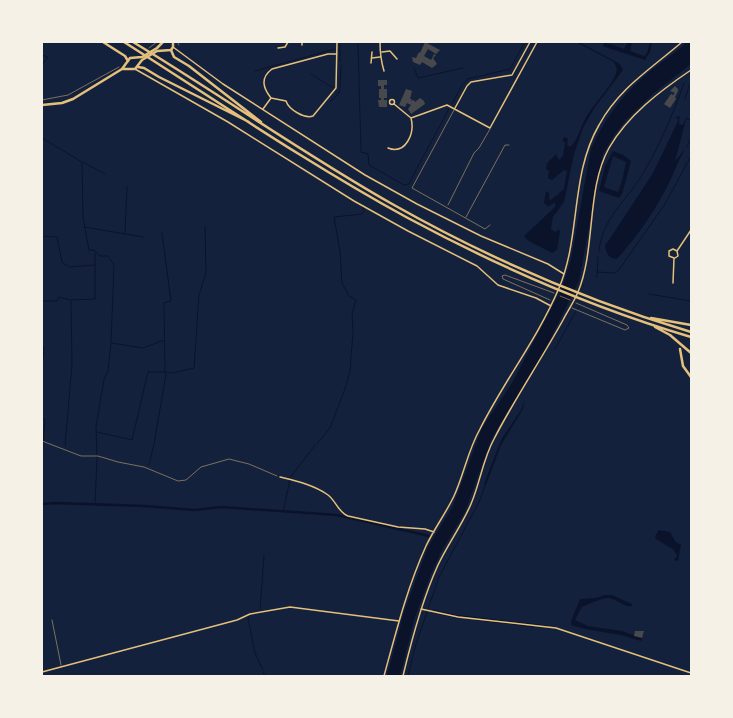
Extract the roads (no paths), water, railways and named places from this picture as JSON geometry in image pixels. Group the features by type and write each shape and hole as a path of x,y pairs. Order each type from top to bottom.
{"main road":[{"path":"103,42 125,56 130,68"},
{"path":"124,42 358,190 407,217 472,250 550,286 691,338"},
{"path":"133,42 361,186 413,215 503,260 552,282 591,298 691,332"},
{"path":"42,105 62,103 73,99 121,68 132,58 142,57 160,46 163,42"},
{"path":"121,68 135,69 140,63 156,51 171,50 175,47 173,42"},
{"path":"171,50 174,57 189,66 264,125"},
{"path":"138,67 144,68 246,122 251,122"},
{"path":"648,318 691,325"},
{"path":"652,324 670,335 691,354"},
{"path":"680,349 683,366 691,377"}],"street":[{"path":"278,48 285,46 288,42"},
{"path":"337,42 337,54 336,88 313,116 304,116 286,102 271,98 264,88 263,84 267,73 272,70 328,54 337,54"},
{"path":"380,42 382,52 380,57 384,71"},
{"path":"454,108 471,82 512,75 530,42"},
{"path":"411,118 444,105 454,108 490,128 537,42"},
{"path":"384,676 399,621 419,562 452,499 481,427 523,357 551,306 564,274 568,263 584,160 598,125 623,90 682,42"},
{"path":"175,47 223,84 365,175 417,204 481,236 548,264 564,274"},
{"path":"382,52 390,51 397,59"},
{"path":"371,63 372,52"},
{"path":"372,58 380,57"},
{"path":"135,69 228,122 354,201 414,235 476,266 498,285 536,298 551,306"},
{"path":"403,676 421,609 438,565 471,505 493,441 580,287 600,174 607,152 618,134 637,113 663,90 691,70"},
{"path":"263,110 271,98"},
{"path":"388,148 395,150 408,142 412,133 411,118 395,105"},
{"path":"673,283 674,258 678,256 677,251 691,230"},
{"path":"674,258 669,256 669,251 673,249 677,251"},
{"path":"280,477 321,491 330,497 341,512 348,516 398,527 425,529 434,532"},
{"path":"42,672 237,620 250,614 290,607 399,621"},
{"path":"421,609 458,617 558,628 691,673"}],"lane":[{"path":"454,108 412,186 413,190 444,206 447,206 486,229 490,225"},
{"path":"447,206 474,153 479,148 490,128"},
{"path":"466,218 505,145 509,145"},
{"path":"52,620 62,667"}],"water":[{"path":"576,42 579,42 620,64 623,70 595,107 583,128 574,154 564,202 553,217 551,229 555,232 559,229 560,231 557,250 552,253 527,240 524,236 555,207 555,202 548,207 544,203 546,191 549,193 549,199 551,200 564,189 567,171 564,170 552,180 548,178 549,171 546,169 547,163 556,154 559,160 563,156 565,143 562,140 565,137 568,139 567,145 570,147 573,144 585,119 612,81 617,69 614,62"},
{"path":"604,42 624,49 628,42 632,42 630,51 644,56 647,53 650,42 652,42 650,52 645,60 605,47 603,46"},
{"path":"687,42 691,42 691,64 654,93 627,119 615,134 603,154 579,281 544,352 491,440 465,512 441,552 431,574 415,617 400,676 387,676 404,612 428,547 453,506 482,428 512,383 562,288 571,259 591,149 612,111 633,87 646,74"},
{"path":"680,114 679,124 683,125 687,116 675,161 685,149 663,195 651,214 617,259 612,258 607,253 605,246 653,173 678,121 675,117 679,117"},
{"path":"613,151 623,155 631,161 622,194 619,198 599,191 605,166","holes":["613,156 626,162 618,192 604,187"]},
{"path":"525,399 523,409 501,445 486,485 484,484 501,440 521,410"},
{"path":"659,530 670,532 675,541 681,545 678,561 674,560 677,556 674,550 656,539 655,536"},
{"path":"605,595 612,595 632,604 632,606 626,606 610,598 598,600 582,607 575,620 588,626 622,631 642,638 641,641 571,625 571,621 580,599 595,598"}],"waterway":[{"path":"340,42 340,61"},
{"path":"452,104 462,85 468,79 510,69 525,42"},
{"path":"358,43 361,152 368,154 369,165 404,185 409,184 416,170"},
{"path":"255,71 335,49"},
{"path":"42,55 48,57 42,65"},
{"path":"339,93 341,65"},
{"path":"414,68 418,78 463,68"},
{"path":"311,74 333,88"},
{"path":"599,252 604,230 609,220 636,184 648,165 665,130 684,83"},
{"path":"685,99 690,83"},
{"path":"330,102 339,93 337,92"},
{"path":"417,168 449,109"},
{"path":"686,118 691,121"},
{"path":"42,138 82,162 83,217 89,250 94,250 100,256 108,256 114,265 111,343 108,371 104,379 96,427 97,458 95,505"},
{"path":"687,147 691,138"},
{"path":"597,272 615,273 618,271 665,204 691,156"},
{"path":"83,162 105,174"},
{"path":"125,233 127,186"},
{"path":"317,444 330,428 346,386 350,371 353,332 352,314 356,300 349,296 342,283 340,251 334,217 362,214 364,212 363,207"},
{"path":"165,372 172,373 194,368 199,295 206,273 205,226"},
{"path":"84,227 143,237"},
{"path":"97,432 132,440 148,372 165,372 164,303 171,301 162,233"},
{"path":"42,236 57,237 62,262 69,267 94,265"},
{"path":"65,446 72,364 71,300 95,299 95,253"},
{"path":"597,277 598,257"},
{"path":"649,294 691,301"},
{"path":"42,301 57,301 59,297 70,300"},
{"path":"555,349 576,311"},
{"path":"112,343 143,348 164,340"},
{"path":"42,347 44,347 42,371"},
{"path":"149,465 166,374"},
{"path":"42,419 45,419 42,458"},
{"path":"290,478 315,445"},
{"path":"283,512 290,480"},
{"path":"408,676 416,644 439,577 480,500 485,485"},
{"path":"42,504 55,503 144,506 195,510 221,507 337,515 429,536"},
{"path":"260,610 264,556"},
{"path":"433,610 455,615 548,626"},
{"path":"432,612 458,618"},
{"path":"249,616 248,618 255,653 263,670"},
{"path":"477,620 502,623"},
{"path":"505,623 534,627"},
{"path":"263,672 265,676"}]}
